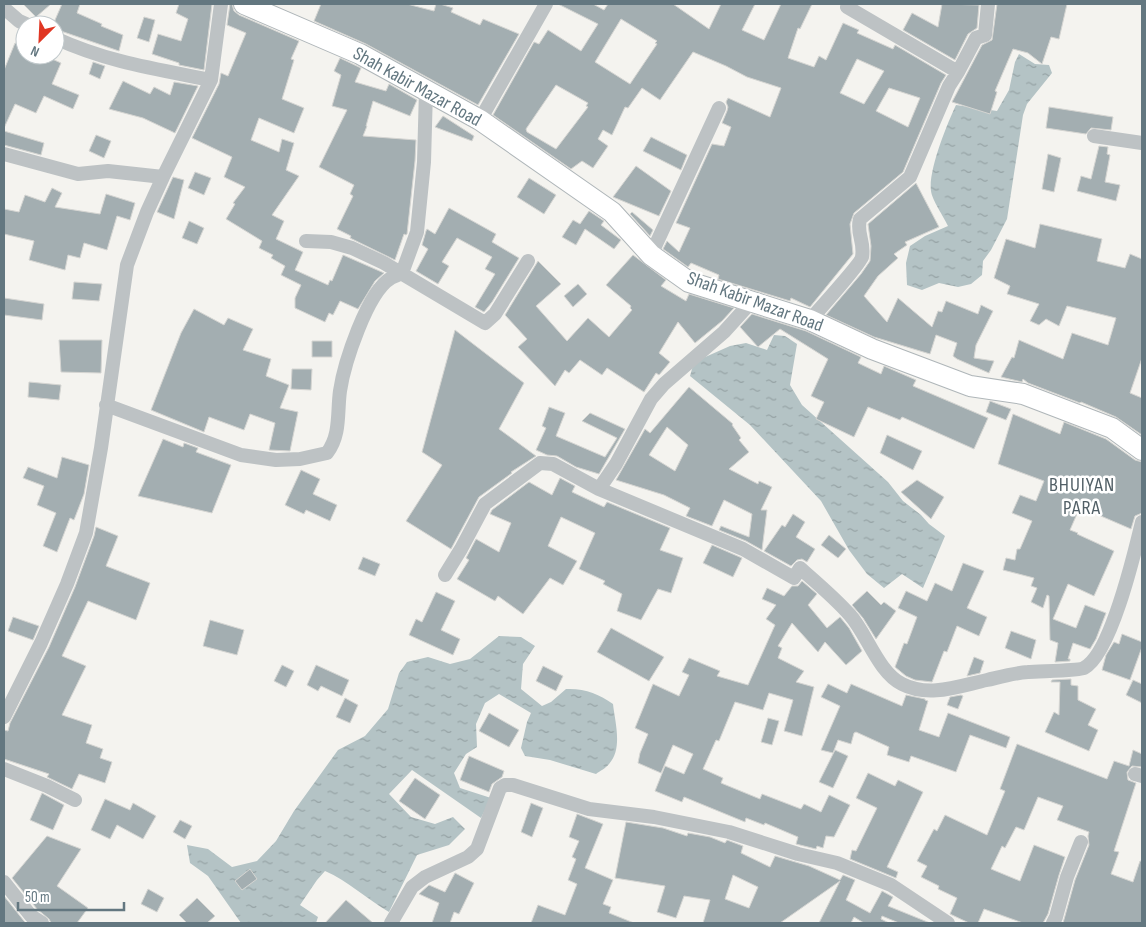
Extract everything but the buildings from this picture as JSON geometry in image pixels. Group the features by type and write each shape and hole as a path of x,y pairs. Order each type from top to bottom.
{"street":[{"path":"4,717 41,643 67,584 86,533 101,448 127,265 147,212 163,177 212,80 221,4"},
{"name":"Shah Kabir Mazar Road","path":"244,4 360,54 480,120 612,212 652,255 689,282 810,320 872,349 970,386 1023,394 1112,428 1142,450"},
{"path":"480,120 546,4"},
{"path":"810,320 862,259 863,242 857,229 860,219 910,177 950,86 976,38 985,35 988,4"},
{"path":"847,7 958,72"},
{"path":"4,8 15,18"},
{"path":"65,43 122,63 212,80"},
{"path":"402,274 416,232 424,162 426,90"},
{"path":"652,255 719,108"},
{"path":"1094,136 1142,143"},
{"path":"4,154 78,174 108,171 163,177"},
{"path":"306,241 331,242 352,248 402,274 485,323 495,314 528,261"},
{"path":"106,405 241,456 276,460 300,459 327,453 332,447 336,433 340,391 348,357 367,309 376,294 390,278 402,274"},
{"path":"599,490 616,464 651,400 664,384 724,332 752,302"},
{"path":"445,576 485,504 540,463 553,464 599,490 743,549 794,578 800,568 850,615 883,666 900,684 916,690 934,692 1026,672 1084,668 1104,644 1135,554 1142,522"},
{"path":"4,769 47,786 75,800"},
{"path":"392,923 412,886 425,877 468,857 477,849 500,788 505,784 589,809 654,817 729,832 798,854 836,863 891,885 948,923"},
{"path":"1053,923 1081,842"},
{"path":"4,882 31,916 42,923"}],"water":[{"path":"1019,54 1035,64 1049,65 1052,73 1027,104 1023,115 1007,219 983,261 982,275 971,284 958,287 939,283 922,290 907,285 906,263 910,246 925,236 948,226 934,199 931,191 931,182 939,148 956,105 997,111 1009,90 1015,62"},
{"path":"774,335 785,336 797,344 790,385 802,405 888,482 903,501 945,536 923,588 902,574 884,588 867,574 849,550 821,501 750,425 690,376 694,362 730,346 746,343 767,350"},
{"path":"499,636 521,637 535,646 523,664 521,689 542,706 551,702 566,689 591,692 613,704 617,743 616,751 608,765 596,774 550,760 525,756 521,748 531,713 499,694 485,703 476,724 477,747 466,754 454,773 460,788 491,798 481,818 412,770 389,794 411,817 435,824 453,817 465,829 449,845 417,855 389,912 342,880 325,871 300,905 318,917 316,923 241,923 208,876 190,863 187,845 208,849 232,867 257,861 276,841 294,811 338,750 365,736 388,709 399,673 407,662 428,657 450,664 470,659"}],"district":[{"name":"BHUIYAN PARA","path":"1082,496"}]}
